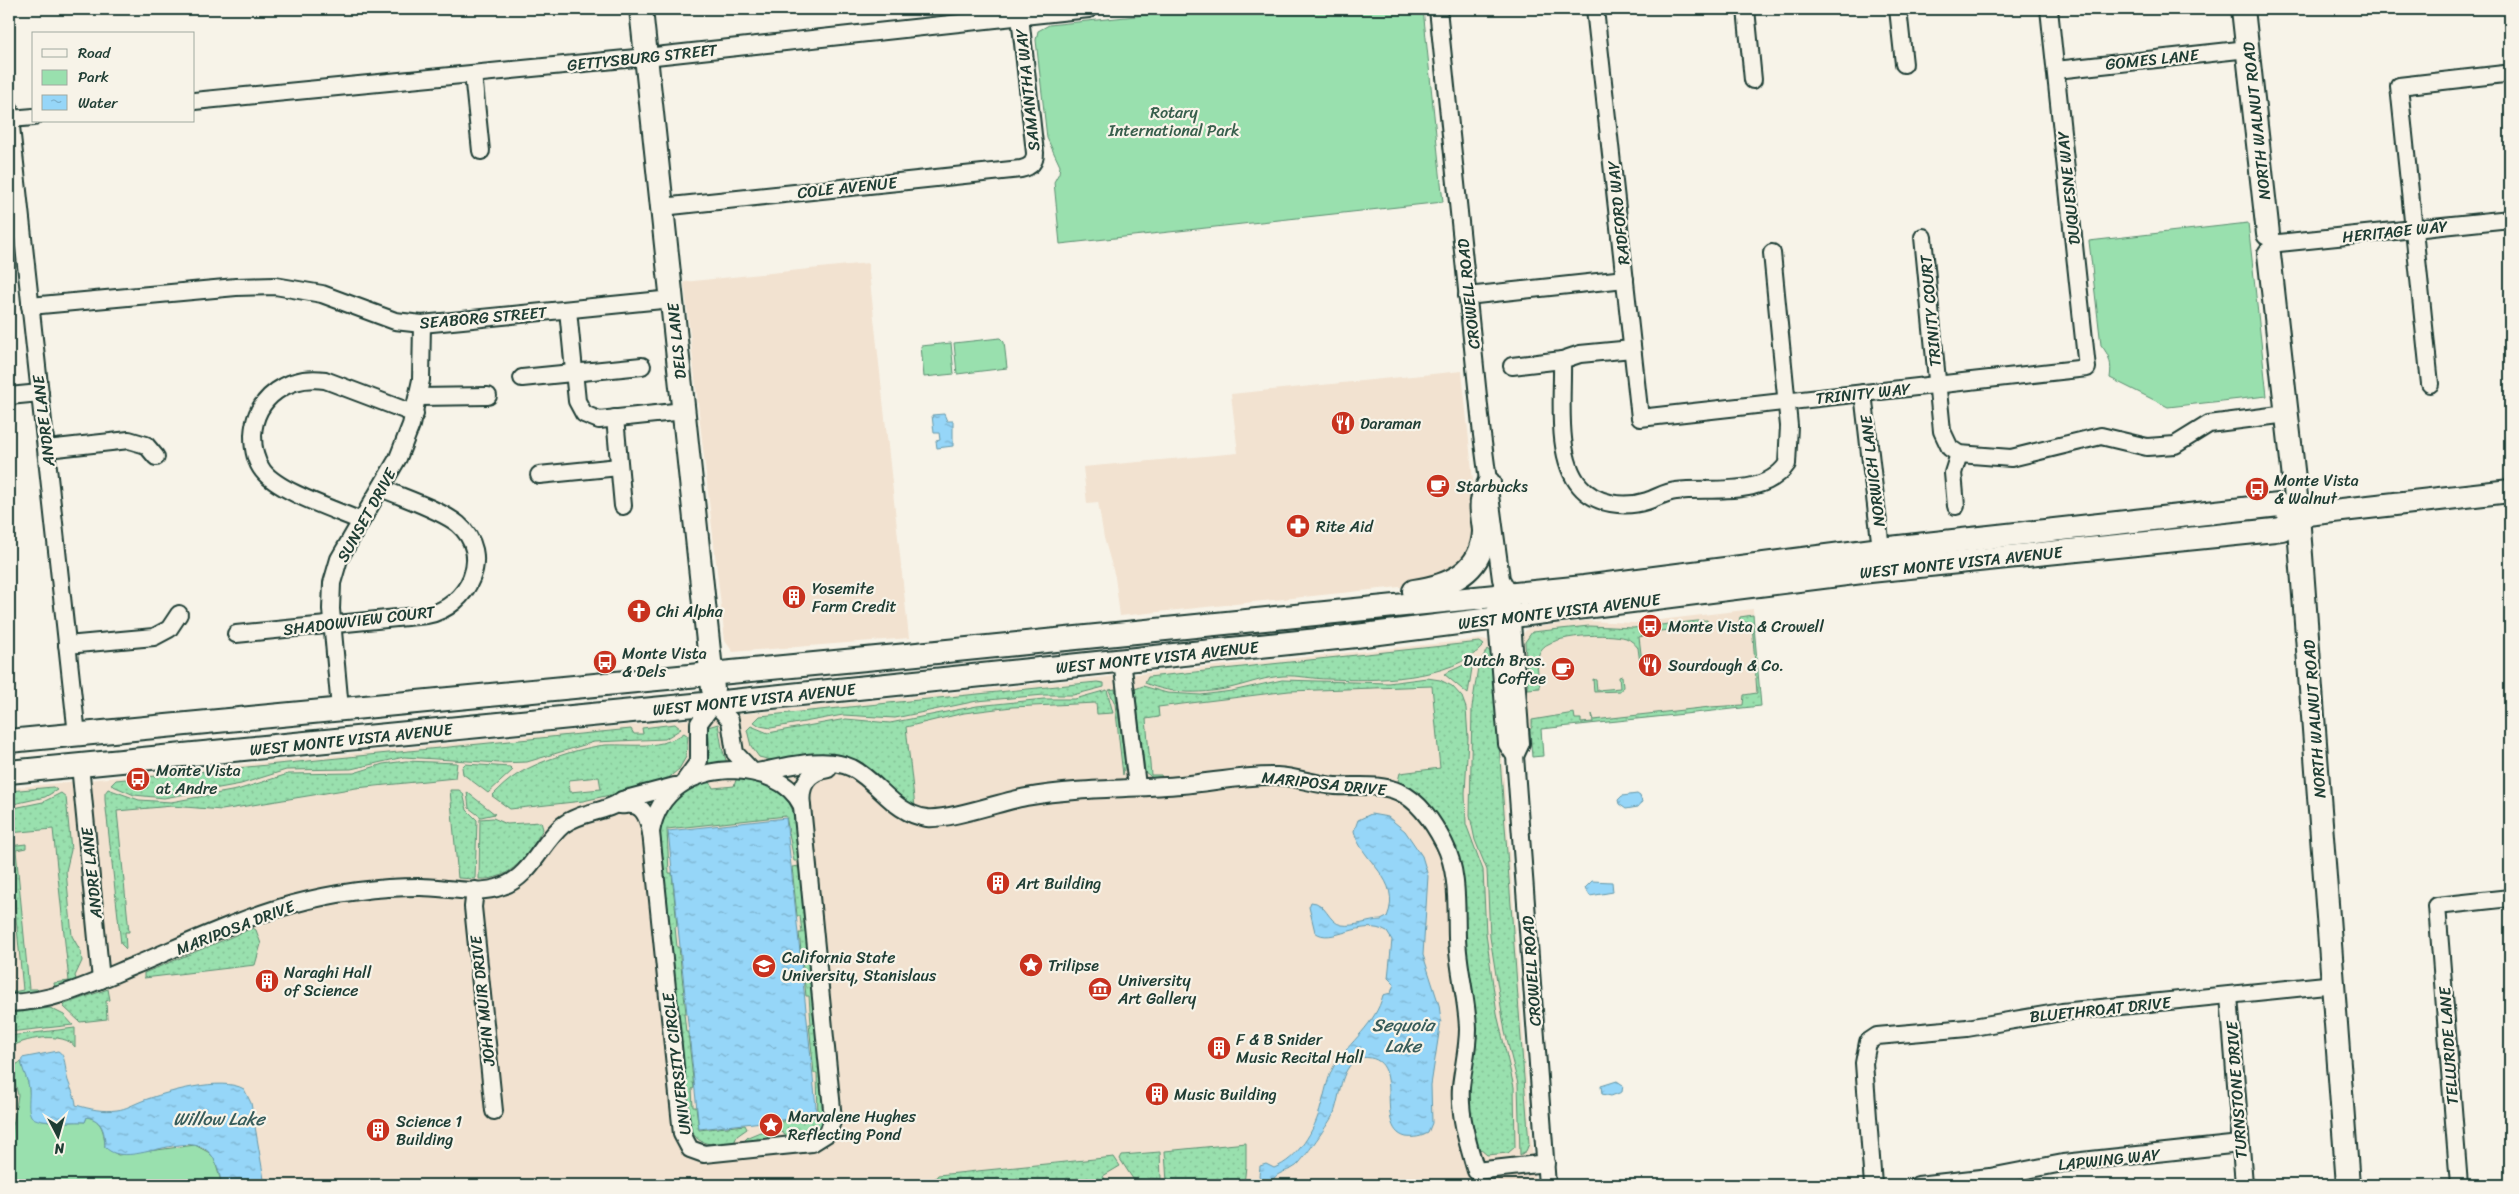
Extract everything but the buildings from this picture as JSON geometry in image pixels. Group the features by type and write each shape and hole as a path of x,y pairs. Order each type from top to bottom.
{"main road":[{"name":"DELS LANE","path":"641,9 714,703"},
{"name":"NORTH WALNUT ROAD","path":"2243,9 2272,243 2298,515 2335,984 2348,1185"},
{"path":"1394,606 1411,592 1440,586 1456,580 1472,566 1483,540 1482,501 1489,483"},
{"name":"WEST MONTE VISTA AVENUE","path":"9,772 714,703 1356,636 1503,601 1584,587 1881,549 2279,505 2298,515 2510,491"},
{"name":"WEST MONTE VISTA AVENUE","path":"9,741 712,674 1394,606 1503,601 1622,604 1953,562 2282,529 2298,515"}],"street":[{"name":"GETTYSBURG STREET","path":"195,101 646,57 1089,9"},
{"name":"CROWELL ROAD","path":"1438,9 1467,296 1503,601 1507,744 1515,756 1548,1185"},
{"name":"RADFORD WAY","path":"1596,9 1640,418"},
{"path":"1746,9 1753,80"},
{"path":"1898,9 1904,64"},
{"name":"DUQUESNE WAY","path":"2049,9 2087,368"},
{"name":"SAMANTHA WAY","path":"1020,16 1035,153 1032,164"},
{"name":"GOMES LANE","path":"2056,70 2248,49"},
{"path":"473,74 481,151"},
{"path":"2430,384 2398,86 2504,74"},
{"path":"9,114 32,117"},
{"name":"ANDRE LANE","path":"9,114 77,735"},
{"name":"COLE AVENUE","path":"662,207 1020,169 1032,164"},
{"name":"HERITAGE WAY","path":"2272,243 2510,219"},
{"name":"TRINITY COURT","path":"1923,237 1942,431 1950,448 1959,454"},
{"path":"1562,360 1566,459 1571,474 1581,488 1605,503 1636,503 1649,500 1662,493 1676,491 1748,487 1775,477 1787,464 1789,426 1772,254"},
{"path":"1467,296 1625,279"},
{"name":"SEABORG STREET","path":"30,306 236,287 275,286 322,294 395,321 422,324 672,299"},
{"path":"568,310 578,404 582,412 595,420 684,411"},
{"name":"SUNSET DRIVE","path":"340,710 330,596 335,570 404,446 415,414 418,397 422,362 422,324"},
{"path":"1512,366 1562,360 1580,354 1632,349"},
{"path":"522,378 642,366"},
{"name":"TRINITY WAY","path":"1640,418 2087,368"},
{"path":"361,521 288,489 264,472 253,443 253,429 260,409 272,394 284,386 297,381 315,379 325,380 415,414"},
{"path":"9,396 40,393"},
{"name":"NORWICH LANE","path":"1863,393 1881,549"},
{"path":"418,397 488,396"},
{"path":"1956,506 1953,473 1959,454 2011,458 2101,436 2147,447 2175,445 2210,424 2287,414"},
{"path":"615,418 623,506"},
{"path":"47,449 129,440 146,446 156,457"},
{"path":"539,476 619,467"},
{"name":"SHADOWVIEW COURT","path":"236,634 436,614 459,600 470,583 473,573 473,552 468,537 457,524 380,488"},
{"path":"67,645 154,637 169,629 178,614"},
{"path":"1122,660 1136,786"},
{"name":"UNIVERSITY CIRCLE","path":"714,703 730,720 735,753 754,772 788,788 802,806 833,1124 828,1133 812,1143 704,1154 694,1152 685,1142 651,836 657,814 668,794 680,784 699,761 699,723 714,703"},
{"name":"MARIPOSA DRIVE","path":"754,772 828,763 849,767 860,773 903,809 930,818 1030,796 1136,786 1181,785 1241,777 1284,777 1325,785 1369,787 1397,791 1411,800 1425,813 1446,846 1455,881 1459,962 1468,1030 1461,1089 1462,1114 1476,1171 1546,1164"},
{"name":"ANDRE LANE","path":"80,765 102,980"},
{"path":"802,806 802,789 807,778 813,773 837,765"},
{"name":"UNIVERSITY CIRCLE","path":"680,784 710,772 732,770 754,772"},
{"name":"MARIPOSA DRIVE","path":"616,804 622,800 680,784"},
{"name":"MARIPOSA DRIVE","path":"9,1003 48,999 102,980 238,923 294,904 347,892 398,887 475,890 500,888 514,881 562,825 586,812 616,804 632,804 641,809 646,818 651,836"},
{"name":"JOHN MUIR DRIVE","path":"475,890 473,907 494,1111"},
{"name":"TELLURIDE LANE","path":"2459,1185 2437,906 2510,898"},
{"name":"BLUETHROAT DRIVE","path":"1873,1185 1864,1063 1868,1042 1877,1036 1967,1028 2034,1015 2335,984"},
{"name":"TURNSTONE DRIVE","path":"2229,996 2244,1185"},
{"name":"LAPWING WAY","path":"1918,1185 1990,1177 2063,1163 2240,1144"}],"shaded area":[{"path":"868,263 909,638 733,652 725,641 684,282"},
{"path":"1462,371 1478,530 1459,568 1409,586 1120,616 1115,577 1104,538 1098,502 1087,503 1083,467 1238,453 1231,394"},
{"path":"1753,609 1761,706 1526,731 1521,636 1528,628 1585,621 1634,623"},
{"name":"California State University, Stanislaus","path":"1483,639 1489,641 1494,648 1535,1185 9,1185 9,788"}],"green space":[{"name":"Rotary International Park","path":"1203,9 1423,9 1443,202 1060,244 1054,182 1059,173 1060,166 1047,138 1036,40 1038,31 1049,25"},
{"path":"2248,223 2267,396 2168,407 2110,378 2110,360 2101,345 2089,241"},
{"path":"1000,338 1004,342 1007,368 957,374 954,343"},
{"path":"951,343 954,374 924,377 921,346"},
{"path":"1753,615 1761,706 1541,729 1543,756 1532,757 1530,730 1532,720 1574,713 1575,719 1581,719 1581,723 1593,722 1592,714 1594,720 1743,705 1744,695 1757,693 1752,623 1739,622 1740,617"},
{"path":"1707,620 1708,626 1671,633 1669,630 1643,633 1643,636 1639,637 1643,670 1641,670 1638,648 1626,638 1595,635 1556,641 1547,645 1539,654 1540,688 1528,689 1525,642 1532,632 1589,626 1633,628"},
{"path":"1480,642 1484,645 1470,657 1452,666 1432,672 1389,679 1346,680 1283,676 1201,692 1166,690 1145,683 1148,677"},
{"path":"1487,649 1492,653 1529,1144 1526,1151 1520,1155 1518,1084 1505,1032 1490,937 1487,870 1475,840 1470,816 1472,707 1478,667"},
{"path":"1466,664 1471,664 1472,668 1468,694 1444,674"},
{"path":"1622,676 1623,687 1620,691 1594,692 1593,679 1596,680 1597,690 1620,688 1619,677"},
{"path":"1427,678 1440,680 1452,686 1462,697 1466,708 1468,738 1465,793 1466,824 1483,870 1486,934 1497,1014 1514,1087 1515,1147 1508,1153 1487,1155 1480,1149 1477,1150 1469,1117 1463,883 1398,781 1400,773 1440,768 1432,686 1289,691 1158,707 1159,717 1146,719 1151,775 1161,775 1162,778 1154,779 1145,772 1135,689 1143,686 1167,693 1201,695 1232,691 1282,680 1388,683"},
{"path":"1097,682 1104,683 1104,687 1073,695 1044,695 977,701 895,718 843,715 771,728 760,726 754,722 760,716"},
{"path":"1115,689 1125,764 1123,775 1115,704 1109,690"},
{"path":"1107,690 1113,713 1097,714 1096,703 1012,707 964,713 906,727 915,807 826,755 771,760 759,757 751,746 747,730 751,726 768,733 846,719 890,723 977,706 1044,699 1075,699"},
{"path":"675,724 681,729 665,739 594,742 527,762 500,763 404,757 351,769 286,770 241,784 164,798 134,795 111,785 116,780 631,729 634,734 643,734 642,728"},
{"path":"718,724 727,763 707,765 710,749 708,727"},
{"path":"684,733 688,736 686,757 679,769 665,781 651,786 640,784 637,789 583,801 510,809 492,796 507,781 518,774 561,755 596,746 657,744","holes":["599,777 601,789 570,792 569,780"]},
{"path":"406,761 457,763 455,778 356,788 222,810 172,806 117,811 129,932 125,932 126,949 121,944 105,800 105,793 108,789 139,800 171,802 237,790 288,774 354,773 383,764"},
{"path":"465,764 510,767 513,770 488,793 463,774 462,767"},
{"path":"737,777 771,788 782,794 789,802 796,826 800,861 794,861 786,816 667,829 669,873 672,873 677,947 679,947 686,1013 684,1013 686,1032 688,1032 694,1088 692,1089 693,1107 696,1107 699,1130 745,1125 747,1129 737,1136 734,1143 713,1144 701,1141 696,1137 689,1124 658,823 673,800 690,787 709,780 713,788 734,786"},
{"path":"53,787 57,790 45,797 9,805 9,791"},
{"path":"450,790 459,790 463,793 467,810 477,820 475,879 458,878"},
{"path":"467,792 495,814 481,817 469,808"},
{"path":"61,793 66,797 71,850 66,871 72,936 81,952 82,961 75,976 77,982 55,989 54,983 69,981 53,829 9,833 9,809 43,802"},
{"path":"493,818 507,824 541,822 543,829 525,857 509,871 500,876 479,879 480,819"},
{"path":"26,844 26,848 16,850 29,989 37,989 39,991 13,995 13,992 23,990 9,846"},
{"path":"800,866 826,1111 823,1123 815,1132 807,1135 807,1132 798,1133 798,1136 788,1137 772,1126 773,1122 818,1117 817,1073 814,1073 809,1024 811,1024 809,996 806,996 799,933 802,933 800,916 797,916 792,867"},
{"path":"253,928 256,930 261,944 255,965 144,978 144,973"},
{"path":"108,989 110,1000 106,1001 107,1019 80,1022 64,1007 65,1004"},
{"path":"50,1008 64,1015 73,1025 9,1032 9,1013"},
{"path":"75,1028 75,1047 70,1042 62,1039 43,1038 23,1042 9,1049 9,1036"},
{"path":"21,1062 29,1086 31,1115 37,1119 50,1122 85,1122 87,1117 92,1119 102,1128 105,1147 118,1155 195,1145 208,1152 214,1158 222,1185 11,1185 10,1145 18,1095 11,1067"},
{"path":"760,1132 770,1133 778,1138 743,1142 748,1137"},
{"path":"1246,1143 1244,1185 1175,1185 1167,1183 1165,1151"},
{"path":"1160,1152 1161,1179 1150,1178 1149,1181 1133,1179 1120,1159 1122,1155"},
{"path":"1114,1157 1120,1166 1103,1176 1108,1185 929,1185 938,1175"}],"water":[{"path":"944,414 947,421 953,421 953,446 937,448 936,441 940,440 939,433 934,433 932,415"},
{"path":"1637,794 1642,802 1638,807 1626,809 1619,804 1618,800 1622,796"},
{"name":"Sequoia Lake","path":"1371,814 1388,817 1405,831 1422,856 1428,876 1423,955 1439,1005 1441,1020 1431,1085 1432,1123 1428,1133 1417,1137 1406,1137 1396,1131 1391,1120 1388,1077 1383,1066 1374,1059 1357,1058 1347,1070 1341,1084 1334,1113 1316,1141 1296,1166 1279,1174 1265,1185 1259,1176 1260,1166 1266,1164 1274,1168 1283,1164 1304,1143 1318,1115 1334,1066 1368,1024 1380,1005 1383,995 1391,993 1394,984 1388,978 1392,940 1387,932 1377,928 1367,928 1329,936 1322,935 1315,932 1309,907 1311,902 1320,905 1333,921 1342,925 1381,920 1387,917 1390,892 1379,871 1358,842 1354,831 1358,820"},
{"path":"786,818 817,1116 699,1129 668,831"},
{"path":"1592,881 1612,882 1613,892 1590,896 1585,888"},
{"name":"Willow Lake","path":"58,1051 64,1059 67,1077 76,1105 91,1109 106,1111 127,1108 165,1094 208,1085 234,1085 244,1089 251,1103 265,1185 222,1185 214,1159 204,1149 191,1145 177,1145 129,1154 116,1153 105,1147 102,1128 97,1121 87,1117 85,1122 48,1122 35,1119 30,1113 29,1088 22,1066 22,1058"},
{"path":"1617,1081 1623,1085 1622,1092 1611,1096 1602,1094 1601,1086"}],"place":[{"name":"Daraman","path":"1343,423"},
{"name":"Starbucks","path":"1438,486"},
{"name":"Monte Vista & Walnut","path":"2257,489"},
{"name":"Rite Aid","path":"1298,526"},
{"name":"Yosemite Farm Credit","path":"794,597"},
{"name":"Chi Alpha","path":"639,611"},
{"name":"Monte Vista & Crowell","path":"1650,626"},
{"name":"Monte Vista & Dels","path":"605,662"},
{"name":"Sourdough & Co.","path":"1650,665"},
{"name":"Dutch Bros. Coffee","path":"1563,669"},
{"name":"Monte Vista at Andre","path":"138,779"},
{"name":"Art Building","path":"998,883"},
{"name":"Trilipse","path":"1031,965"},
{"name":"California State University, Stanislaus","path":"764,966"},
{"name":"Naraghi Hall of Science","path":"267,981"},
{"name":"University Art Gallery","path":"1100,989"},
{"name":"F & B Snider Music Recital Hall","path":"1219,1048"},
{"name":"Music Building","path":"1157,1094"},
{"name":"Marvalene Hughes Reflecting Pond","path":"771,1125"},
{"name":"Science 1 Building","path":"378,1130"}]}
